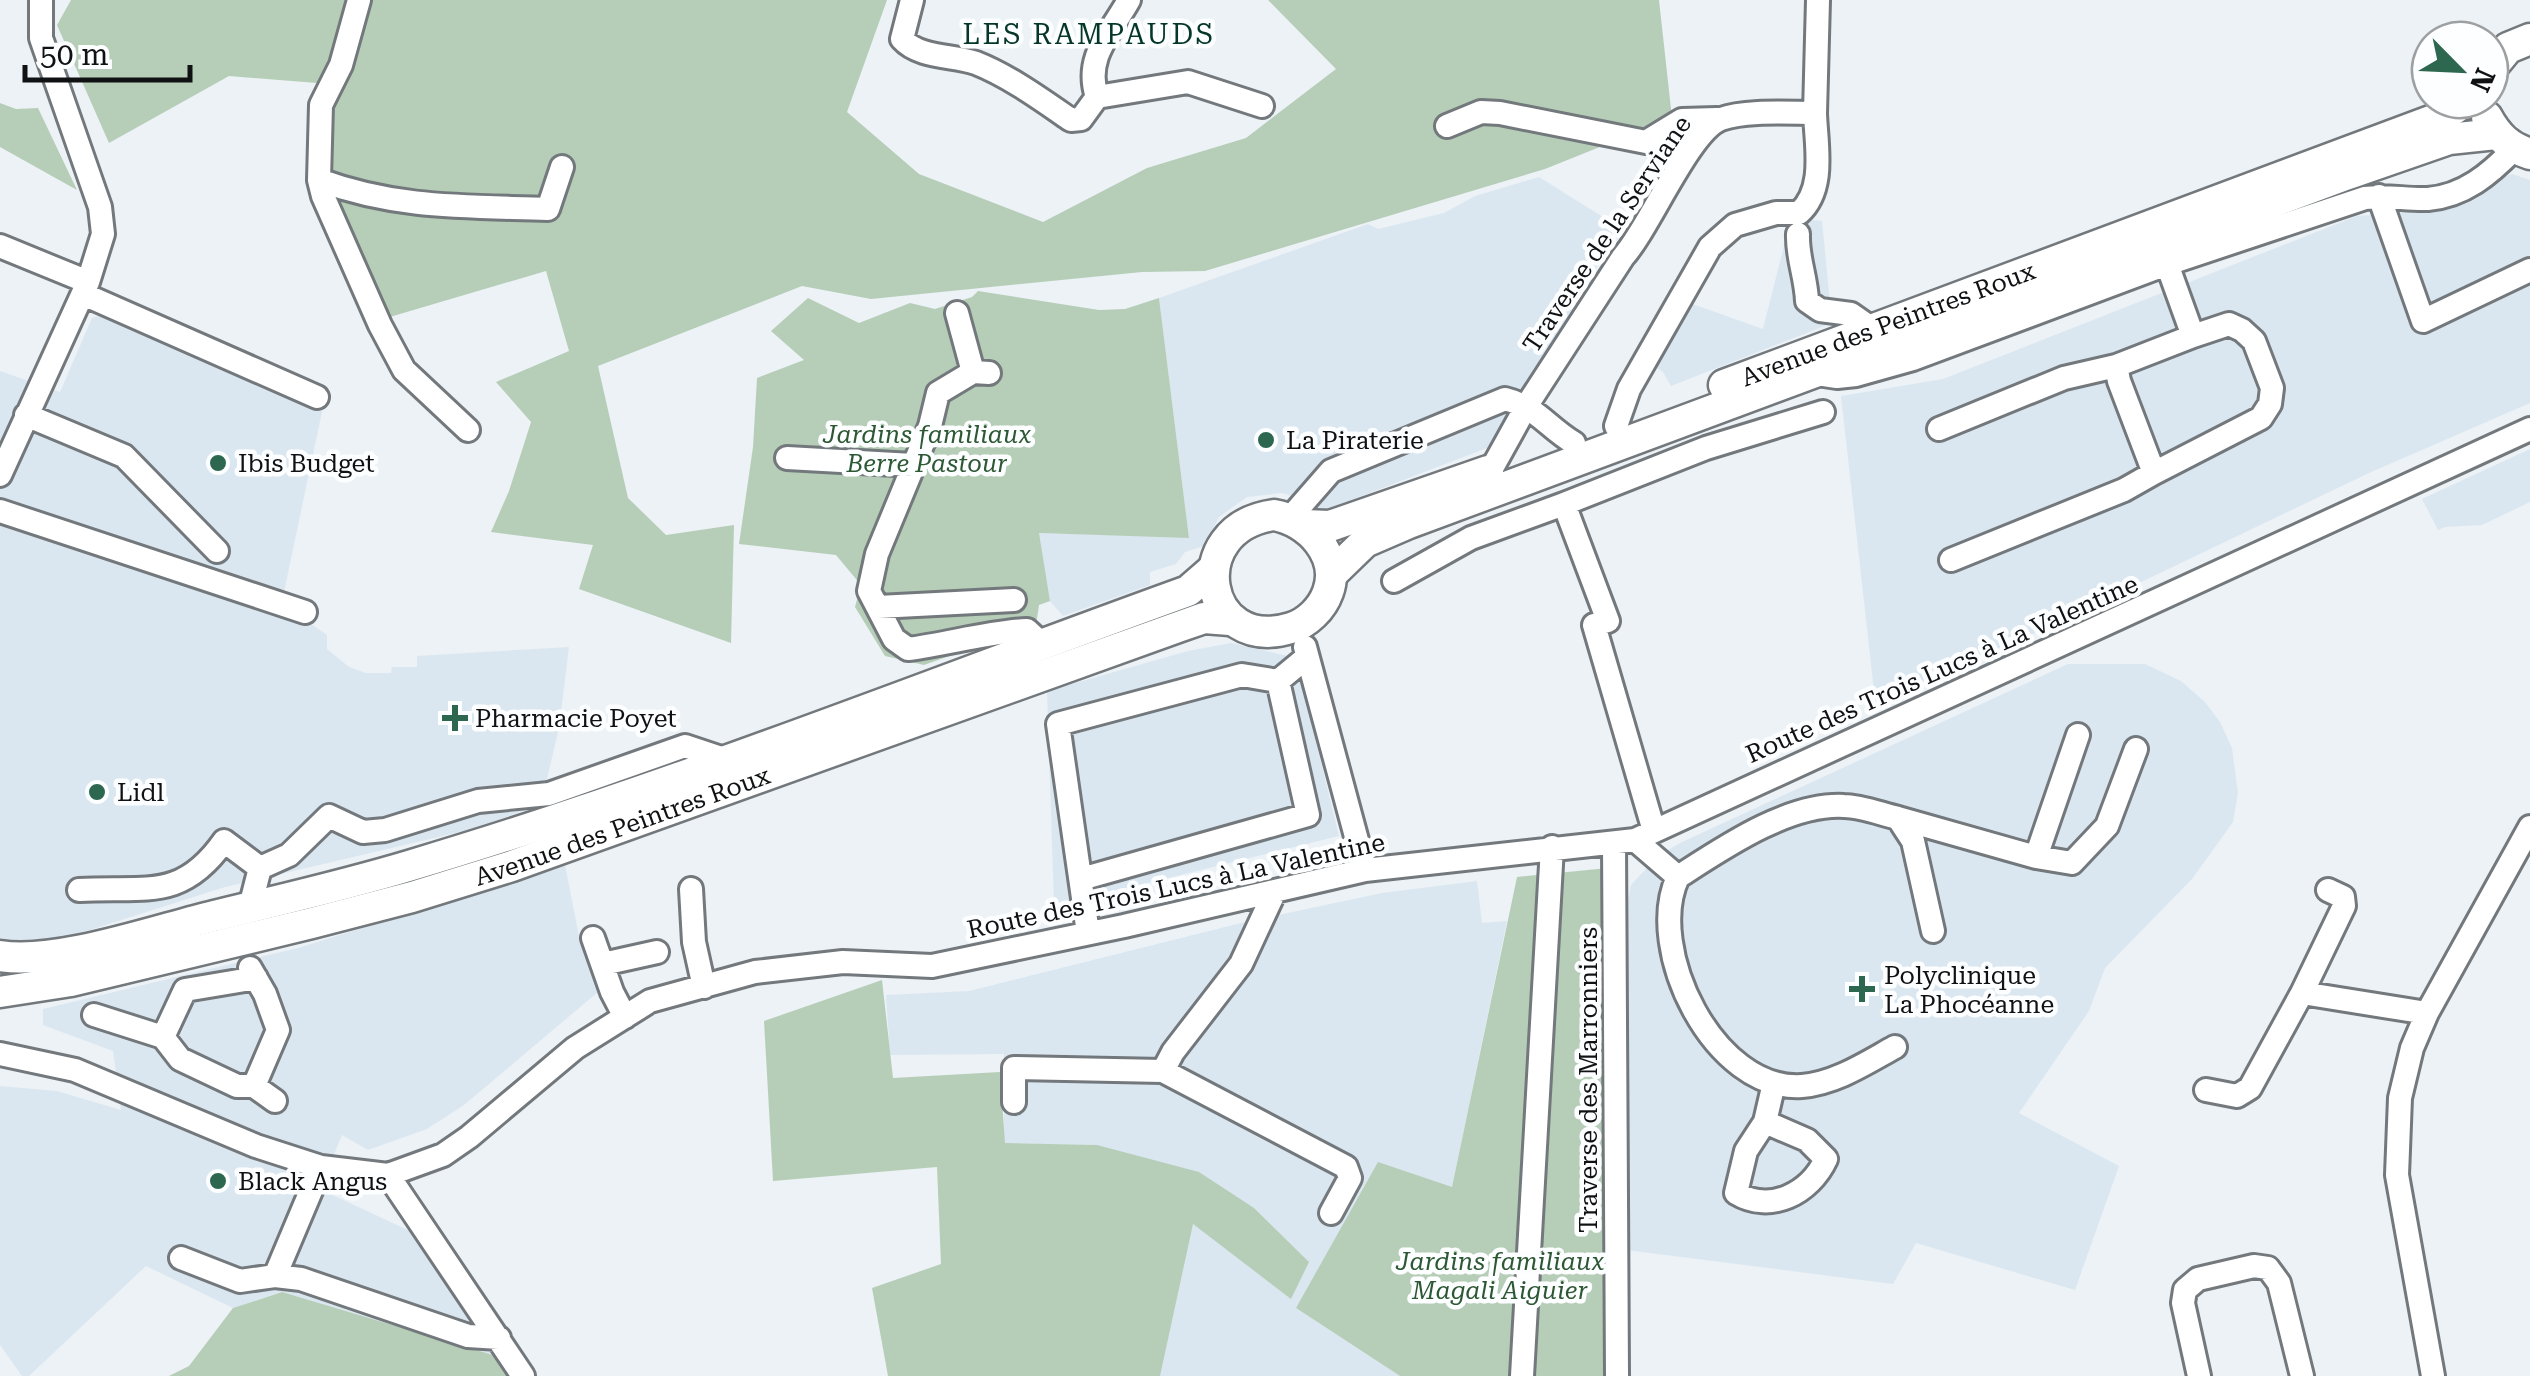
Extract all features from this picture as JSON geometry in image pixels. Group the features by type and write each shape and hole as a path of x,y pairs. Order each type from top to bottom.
{"main road":[{"name":"Avenue des Peintres Roux","path":"1297,521 1330,526 1574,443 2433,120"},
{"path":"2491,120 2514,146"},
{"name":"Avenue des Peintres Roux","path":"1332,574 1365,542 1409,523 2364,168 2449,139 2514,146"},
{"path":"1274,516 1297,521 1326,554 1332,574 1327,595 1316,613 1299,626 1276,633 1252,631 1230,620 1217,596 1211,570 1231,533 1253,518 1274,516"},
{"name":"Avenue des Peintres Roux","path":"0,956 15,958 76,950 414,865 727,760 1188,592 1211,570"},
{"name":"Avenue des Peintres Roux","path":"0,992 71,981 412,897 512,866 1164,631 1204,618 1230,620"}],"street":[{"path":"0,475 86,288 103,234 100,208 42,38 42,0"},
{"path":"359,0 341,65 321,106 319,180 323,196 404,370 468,430"},
{"path":"912,0 902,39 910,48 976,64 1071,120 1081,119 1097,97 1188,82 1262,106"},
{"path":"1097,97 1091,78 1092,64 1129,0"},
{"path":"1616,426 1628,390 1710,247 1735,225 1776,212 1799,213 1809,204 1818,170 1818,0"},
{"path":"1447,126 1481,112 1500,113 1646,142 1682,120 1718,120"},
{"name":"Traverse de la Serviane","path":"1491,470 1527,404 1638,240 1701,134 1718,120 1815,112"},
{"name":"Avenue des Peintres Roux","path":"1813,373 1838,378 1856,376 2167,264 2379,196 2426,199 2450,195 2476,184 2514,146"},
{"path":"319,180 357,194 402,203 548,209 562,167"},
{"path":"2379,196 2423,321 2530,270"},
{"path":"1798,234 1797,258 1806,268 1808,301 1820,310 1850,314 1872,328"},
{"path":"0,246 318,397"},
{"path":"2167,264 2193,336"},
{"path":"957,313 981,372 938,393 930,426 877,554 870,590 894,639 908,649 998,631 1027,630 1042,644"},
{"path":"1939,429 2064,378 2116,366 2229,324 2254,341 2272,388 2270,404 2260,418 2124,490 1951,560"},
{"path":"2116,366 2118,381 2154,473"},
{"path":"1297,521 1331,471 1505,399 1527,404 1556,432 1574,443"},
{"path":"1394,581 1471,538 1706,448 1823,412"},
{"path":"26,415 124,456 216,552"},
{"name":"Route des Trois Lucs à La Valentine","path":"1,1052 75,1070 256,1146 321,1167 388,1176 443,1155 574,1048 650,1001 755,972 843,962 932,966 1365,870 1634,838 2530,429"},
{"path":"787,458 913,466"},
{"name":"Traverse des Marronniers","path":"1564,504 1608,621 1594,625 1634,838 1617,1376"},
{"path":"0,511 305,612"},
{"path":"878,607 1014,600"},
{"path":"1299,626 1365,870"},
{"path":"1088,934 1058,724 1242,675 1278,680 1308,657"},
{"path":"1081,879 1308,815 1278,680"},
{"path":"2036,856 2078,735"},
{"path":"260,868 290,855 329,816 363,832 385,830 478,801 549,794 685,746 727,760"},
{"path":"1894,1047 1842,1076 1802,1086 1774,1083 1723,1054 1690,1006 1670,924 1670,894 1678,876 1784,816 1843,806 2072,863 2107,826 2136,749"},
{"path":"1898,818 1913,841 1933,931"},
{"path":"2433,1376 2397,1175 2400,1098 2412,1048 2426,1013 2530,827"},
{"path":"1634,838 1678,876"},
{"path":"79,890 168,888 190,877 224,841 260,868"},
{"path":"1522,1376 1552,847"},
{"path":"250,907 260,868"},
{"path":"692,889 694,942 704,986"},
{"path":"2206,1090 2237,1096 2250,1088 2344,906 2343,898 2328,890"},
{"path":"1163,1072 1173,1052 1240,964 1275,891"},
{"path":"593,938 625,1017"},
{"path":"602,964 657,952"},
{"path":"162,1037 185,990 253,973 278,1030 254,1086"},
{"path":"2302,993 2426,1013"},
{"path":"94,1014 162,1037 180,1059 238,1086 254,1086 275,1101"},
{"path":"1014,1102 1014,1068 1163,1072 1346,1168 1350,1178 1331,1213"},
{"path":"1765,1122 1774,1083"},
{"path":"275,1276 321,1167"},
{"path":"388,1176 523,1376"},
{"path":"181,1258 240,1281 275,1276 301,1278 468,1336 499,1338"},
{"path":"2199,1376 2183,1303 2185,1290 2198,1279 2254,1266 2268,1268 2279,1283 2302,1376"}],"shaded area":[{"path":"2512,174 2530,180 2530,403 2369,473 1876,709 1841,396 1943,379 2357,216 2449,209"},
{"path":"1539,177 1619,227 1495,445 1317,513 1305,500 1282,493 1247,497 1219,517 1204,546 1185,552 1176,564 1150,572 1150,585 1063,616 1050,601 1038,533 1189,537 1159,298 1368,224 1378,229 1444,213 1475,196"},
{"path":"1791,218 1822,221 1832,323 1671,386 1663,372 1650,364 1684,301 1763,329"},
{"path":"112,312 323,407 280,611 307,621 327,635 327,649 349,667 366,673 391,673 392,667 417,667 417,656 569,647 559,728 541,804 477,828 225,887 68,937 0,941 0,371 60,392 92,318"},
{"path":"2530,449 2530,502 2482,525 2438,530 2422,499"},
{"path":"1231,643 1288,656 1298,667 1339,836 1054,906 1047,691 1188,651"},
{"name":"Polyclinique La Phocéanne","path":"2068,664 2145,664 2181,681 2220,722 2232,748 2238,793 2233,822 2192,879 2105,968 2089,1011 2019,1113 2119,1166 2075,1290 1916,1243 1893,1284 1626,1250 1627,906 1631,885 1658,856 1680,843"},
{"path":"565,865 580,941 602,982 598,992 464,1105 427,1129 368,1150 342,1135 320,1189 429,1240 503,1358 281,1292 233,1308 146,1266 29,1376 22,1376 0,1345 0,1086 57,1091 121,1110 113,1051 43,1025 43,1009 298,948"},
{"path":"1477,881 1482,923 1507,921 1452,1188 1296,1308 1400,1376 1140,1376 1097,1145 1004,1143 1004,1054 890,1055 886,995 969,991 1241,923 1382,893"}],"green space":[{"path":"71,0 887,0 847,112 919,174 1043,222 1147,168 1246,138 1336,69 1268,0 1659,0 1672,118 1545,169 1205,271 1142,272 871,299 802,286 598,366 628,498 666,535 734,525 731,643 579,589 593,545 491,532 531,422 496,382 569,351 546,271 383,319 314,194 317,83 229,76 109,143 57,25"},
{"path":"0,103 16,109 38,108 77,190 0,147"},
{"name":"Jardins familiaux Berre Pastour","path":"978,291 1099,310 1125,309 1159,298 1189,538 1039,533 1050,601 1039,605 1036,625 924,665 885,656 855,607 861,585 836,555 739,544 753,447 757,378 804,360 771,331 808,298 859,323 910,303 935,309 972,297"},
{"name":"Jardins familiaux Magali Aiguier","path":"1608,868 1602,1184 1608,1376 1400,1376 1296,1308 1378,1162 1452,1187 1517,877"},
{"path":"882,980 893,1078 1000,1072 1005,1143 1097,1145 1199,1172 1254,1208 1309,1262 1291,1299 1193,1224 1160,1376 888,1376 872,1288 941,1264 937,1167 773,1181 764,1021"},
{"path":"282,1292 503,1358 514,1376 169,1376 189,1366 233,1308"}],"place":[{"name":"La Piraterie","path":"1266,440"},
{"name":"Ibis Budget","path":"218,463"},
{"name":"Pharmacie Poyet","path":"455,718"},
{"name":"Lidl","path":"97,792"},
{"name":"Polyclinique La Phocéanne","path":"1862,989"},
{"name":"Black Angus","path":"218,1181"}],"district":[{"name":"LES RAMPAUDS","path":"1089,34"}]}
